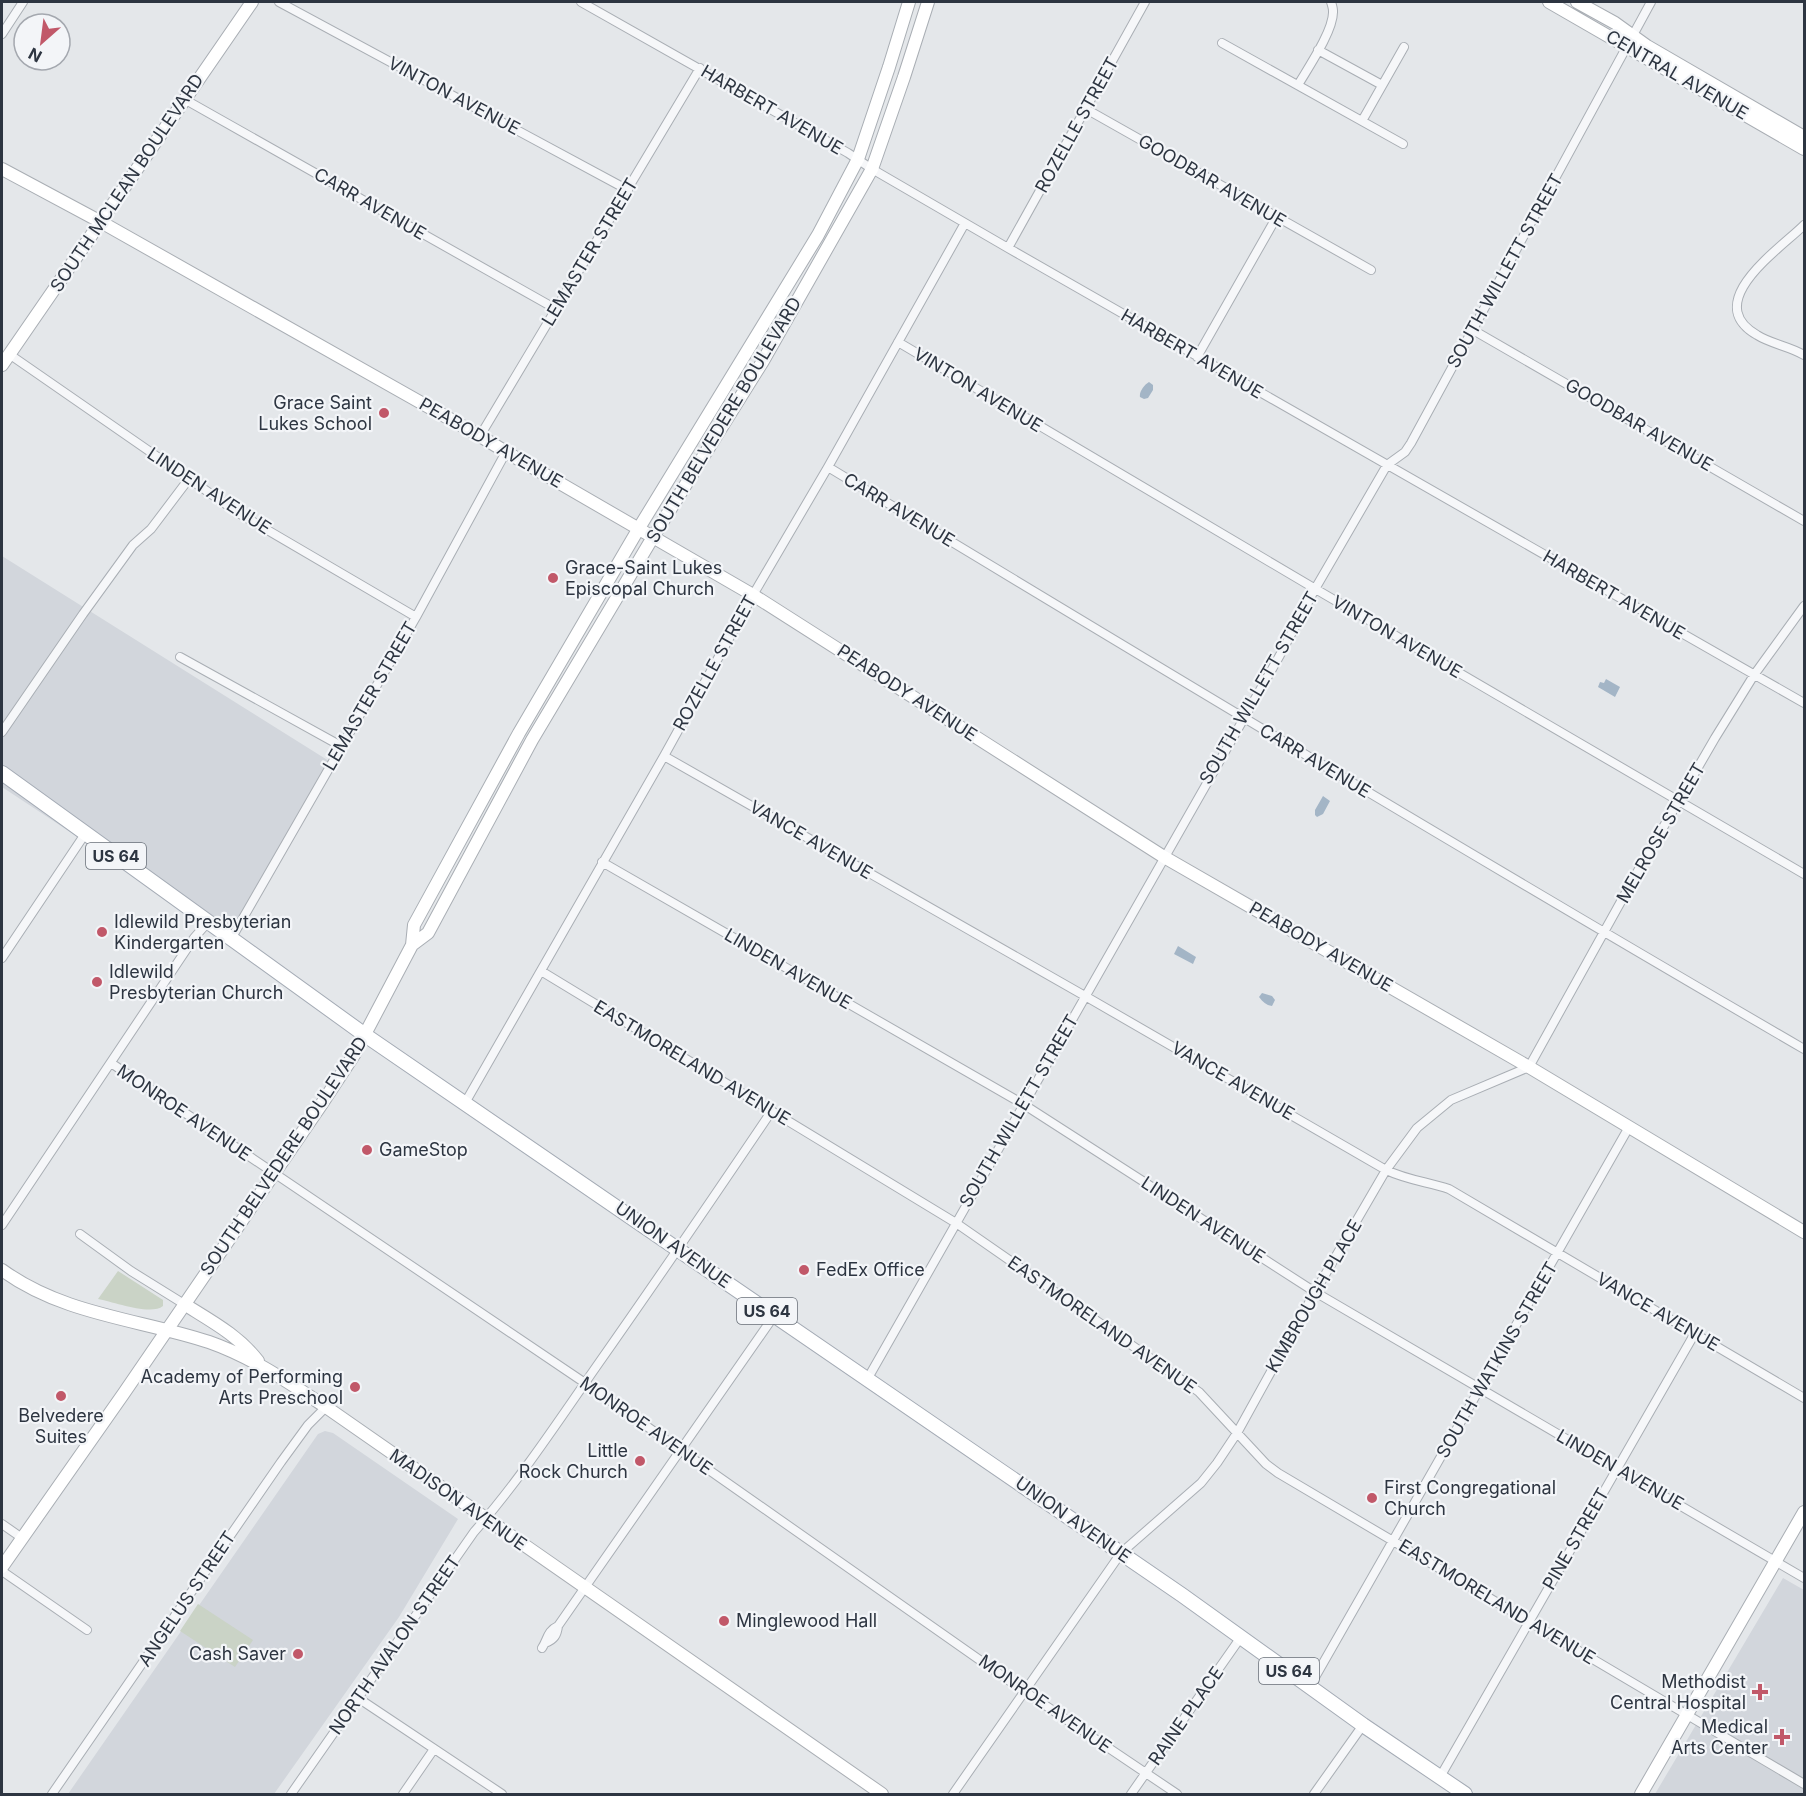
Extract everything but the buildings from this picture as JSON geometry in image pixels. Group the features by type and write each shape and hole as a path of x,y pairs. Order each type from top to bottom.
{"main road":[{"name":"UNION AVENUE","path":"2,773 365,1035 868,1378 1465,1794"}],"street":[{"path":"2,34 23,2"},
{"name":"SOUTH MCLEAN BOULEVARD","path":"2,365 252,2"},
{"name":"VINTON AVENUE","path":"279,2 628,190"},
{"name":"HARBERT AVENUE","path":"581,2 700,68 1197,357 1804,703"},
{"name":"SOUTH BELVEDERE BOULEVARD","path":"2,1569 275,1174 354,1055 412,945 414,925 519,733 639,528 818,235 858,159 909,2"},
{"name":"SOUTH BELVEDERE BOULEVARD","path":"412,945 428,933 532,740 653,537 764,361 872,169 928,2"},
{"name":"ROZELLE STREET","path":"1008,248 1145,2"},
{"path":"1298,85 1331,23 1333,11 1331,2"},
{"name":"CENTRAL AVENUE","path":"1549,2 1630,41 1804,137"},
{"name":"CENTRAL AVENUE","path":"1577,2 1616,23 1630,41 1804,149"},
{"name":"SOUTH WILLETT STREET","path":"868,1378 1387,465 1405,452 1411,443 1651,2"},
{"path":"1222,43 1403,144"},
{"path":"1362,121 1404,47"},
{"path":"1318,50 1382,86"},
{"name":"LEMASTER STREET","path":"480,436 700,68"},
{"name":"CARR AVENUE","path":"184,99 556,309"},
{"name":"GOODBAR AVENUE","path":"1086,109 1371,270"},
{"name":"PEABODY AVENUE","path":"2,169 480,436 753,595 1164,856 1529,1067 1804,1232"},
{"path":"1197,357 1276,218"},
{"name":"ROZELLE STREET","path":"465,1102 664,756 965,223"},
{"path":"1804,225 1762,262 1749,277 1738,294 1736,308 1742,324 1756,335 1804,355"},
{"name":"GOODBAR AVENUE","path":"1473,330 1804,521"},
{"name":"VINTON AVENUE","path":"898,342 1315,589 1804,874"},
{"path":"747,351 764,361"},
{"name":"LINDEN AVENUE","path":"9,354 240,514 416,617"},
{"name":"LEMASTER STREET","path":"231,939 416,617 506,452"},
{"name":"CARR AVENUE","path":"828,467 1242,718 1804,1049"},
{"path":"2,732 82,614 133,545 151,529 188,480"},
{"name":"MELROSE STREET","path":"1529,1067 1639,869 1754,675 1804,606"},
{"path":"180,657 341,746"},
{"name":"VANCE AVENUE","path":"664,756 1386,1170 1402,1178 1449,1189 1804,1398"},
{"path":"2,958 85,834"},
{"name":"LINDEN AVENUE","path":"602,862 1023,1104 1315,1292 1804,1578"},
{"path":"2,1225 194,938 208,922"},
{"name":"EASTMORELAND AVENUE","path":"541,971 956,1223 1199,1392 1266,1464 1278,1473 1804,1784"},
{"name":"MONROE AVENUE","path":"111,1063 585,1383 1024,1691 1177,1794"},
{"name":"KIMBROUGH PLACE","path":"953,1794 1121,1553 1201,1483 1217,1463 1237,1433 1386,1170 1417,1128 1452,1100 1529,1067"},
{"name":"NORTH AVALON STREET","path":"291,1794 474,1532 503,1499 585,1383 771,1112"},
{"name":"SOUTH WATKINS STREET","path":"1310,1686 1629,1127"},
{"path":"80,1234 131,1270 219,1326 246,1346 260,1365"},
{"name":"MADISON AVENUE","path":"2,1270 27,1286 71,1306 221,1346 260,1365 326,1407 882,1794"},
{"path":"544,1645 546,1636 558,1626 774,1316"},
{"name":"PINE STREET","path":"1440,1777 1695,1333"},
{"name":"ANGELUS STREET","path":"52,1794 275,1470 308,1425 326,1407"},
{"path":"1641,1794 1804,1512"},
{"path":"2,1524 22,1538"},
{"path":"2,1569 87,1630"},
{"name":"RAINE PLACE","path":"1131,1794 1241,1637"},
{"path":"358,1698 502,1794"},
{"path":"1314,1794 1364,1725"},
{"path":"403,1794 434,1749"}],"shaded area":[{"path":"2,556 329,761 229,937 2,787"},
{"path":"118,1271 163,1300 163,1306 150,1310 98,1299"},
{"path":"325,1431 333,1433 458,1519 399,1617 274,1794 68,1794 318,1434"},
{"name":"Methodist Central Hospital","path":"1783,1578 1804,1590 1804,1794 1655,1794"},
{"path":"198,1604 253,1640 235,1667 180,1631"}],"water":[{"path":"1149,382 1153,385 1153,390 1148,398 1144,399 1140,397 1140,393"},
{"path":"1606,679 1620,687 1615,697 1598,687 1600,682 1604,683"},
{"path":"1323,796 1330,801 1323,814 1317,817 1315,810"},
{"path":"1178,946 1196,957 1193,964 1174,954"},
{"path":"1262,993 1272,996 1275,1000 1272,1006 1259,997"}],"place":[{"name":"Grace Saint Lukes School","path":"384,413"},
{"name":"Grace-Saint Lukes Episcopal Church","path":"553,578"},
{"name":"Idlewild Presbyterian Kindergarten","path":"102,932"},
{"name":"Idlewild Presbyterian Church","path":"97,982"},
{"name":"GameStop","path":"367,1150"},
{"name":"FedEx Office","path":"804,1270"},
{"name":"Academy of Performing Arts Preschool","path":"355,1387"},
{"name":"Belvedere Suites","path":"61,1396"},
{"name":"Little Rock Church","path":"640,1461"},
{"name":"First Congregational Church","path":"1372,1498"},
{"name":"Minglewood Hall","path":"724,1621"},
{"name":"Cash Saver","path":"298,1654"},
{"name":"Methodist Central Hospital","path":"1760,1692"},
{"name":"Medical Arts Center","path":"1782,1737"}]}
